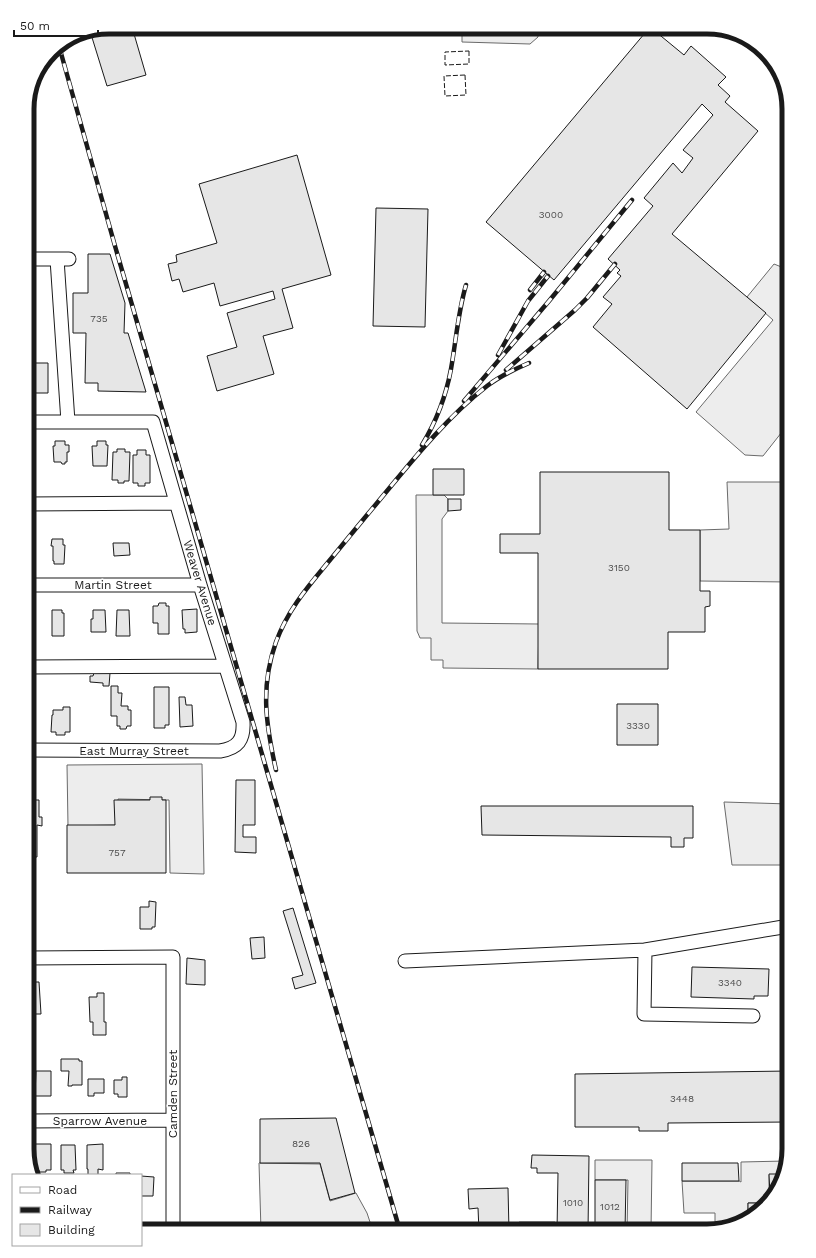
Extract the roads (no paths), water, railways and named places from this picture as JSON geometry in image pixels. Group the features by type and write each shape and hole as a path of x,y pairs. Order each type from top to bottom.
{"street":[{"path":"34,259 63,259 68,422 34,422"},
{"name":"Weaver Avenue","path":"68,422 153,422 200,585 243,722 243,730 239,742"},
{"path":"34,504 176,503"},
{"name":"Martin Street","path":"34,585 200,585"},
{"path":"34,667 225,666"},
{"name":"East Murray Street","path":"34,750 220,751 234,747 239,742"},
{"path":"405,961 645,950 782,927"},
{"path":"645,950 644,1014 752,1016"},
{"name":"Camden Street","path":"34,958 173,957 172,1224"},
{"name":"Sparrow Avenue","path":"34,1121 173,1120"}],"railway":[{"path":"61,51 115,246 398,1224"},
{"path":"464,401 632,200"},
{"path":"506,370 575,310 615,264"},
{"path":"530,290 544,272"},
{"path":"498,355 528,301 548,276"},
{"path":"422,445 436,418 446,389 466,285"},
{"path":"276,770 267,722 266,690 271,659 276,642 291,611 318,575 409,464 454,415 487,386 502,376 529,363"}]}
